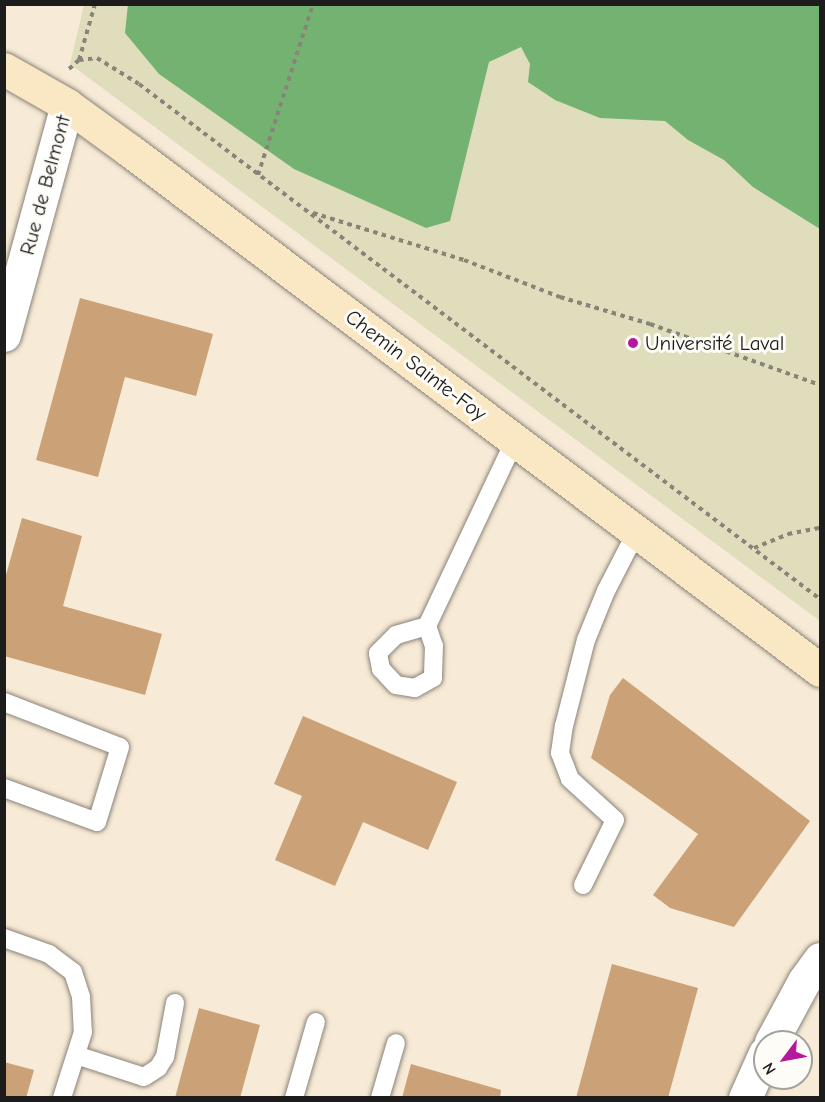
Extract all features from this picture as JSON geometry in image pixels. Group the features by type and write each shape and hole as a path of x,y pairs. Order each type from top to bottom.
{"main road":[{"name":"Chemin Sainte-Foy","path":"4,69 56,98 820,670"}],"street":[{"name":"Rue de Belmont","path":"4,335 56,98"},
{"path":"778,1030 820,959"},
{"path":"745,1098 746,1089 753,1076"}],"lane":[{"path":"427,626 515,440"},
{"path":"583,885 615,820 570,779 560,753 564,726 586,640 606,591 636,533"},
{"path":"4,702 120,747 97,822 4,788"},
{"path":"4,938 49,954 73,972 81,997 83,1032 62,1098"},
{"path":"75,1055 144,1077 158,1068 165,1057 175,1003"},
{"path":"294,1098 316,1022"},
{"path":"380,1098 396,1043"}],"path":[{"path":"56,98 79,60 96,4"},
{"path":"258,175 313,4"},
{"path":"79,60 97,58 115,68 820,599"},
{"path":"309,212 464,260 560,297 650,324 820,385"},
{"path":"753,548 788,534 820,528"}],"shaded area":[{"name":"Université Laval","path":"84,5 820,5 820,621 70,64"}],"green space":[{"path":"128,4 820,5 820,229 753,187 724,160 688,140 665,121 600,118 555,100 528,82 530,64 521,47 489,62 450,221 426,228 294,169 159,74 125,33"}],"building":[{"path":"80,298 213,334 196,396 125,377 98,477 36,460"},
{"path":"22,518 82,536 63,606 162,634 145,695 4,656 4,582"},
{"path":"623,678 810,821 734,927 670,908 653,895 698,834 591,758 610,695"},
{"path":"303,716 457,782 428,850 363,822 335,886 275,860 302,796 274,784"},
{"path":"612,964 698,988 668,1098 576,1098"},
{"path":"199,1008 260,1025 240,1098 175,1098"},
{"path":"4,1062 34,1070 26,1098 4,1098"},
{"path":"411,1064 501,1090 500,1098 402,1098"}],"place":[{"name":"Université Laval","path":"633,343"}]}
